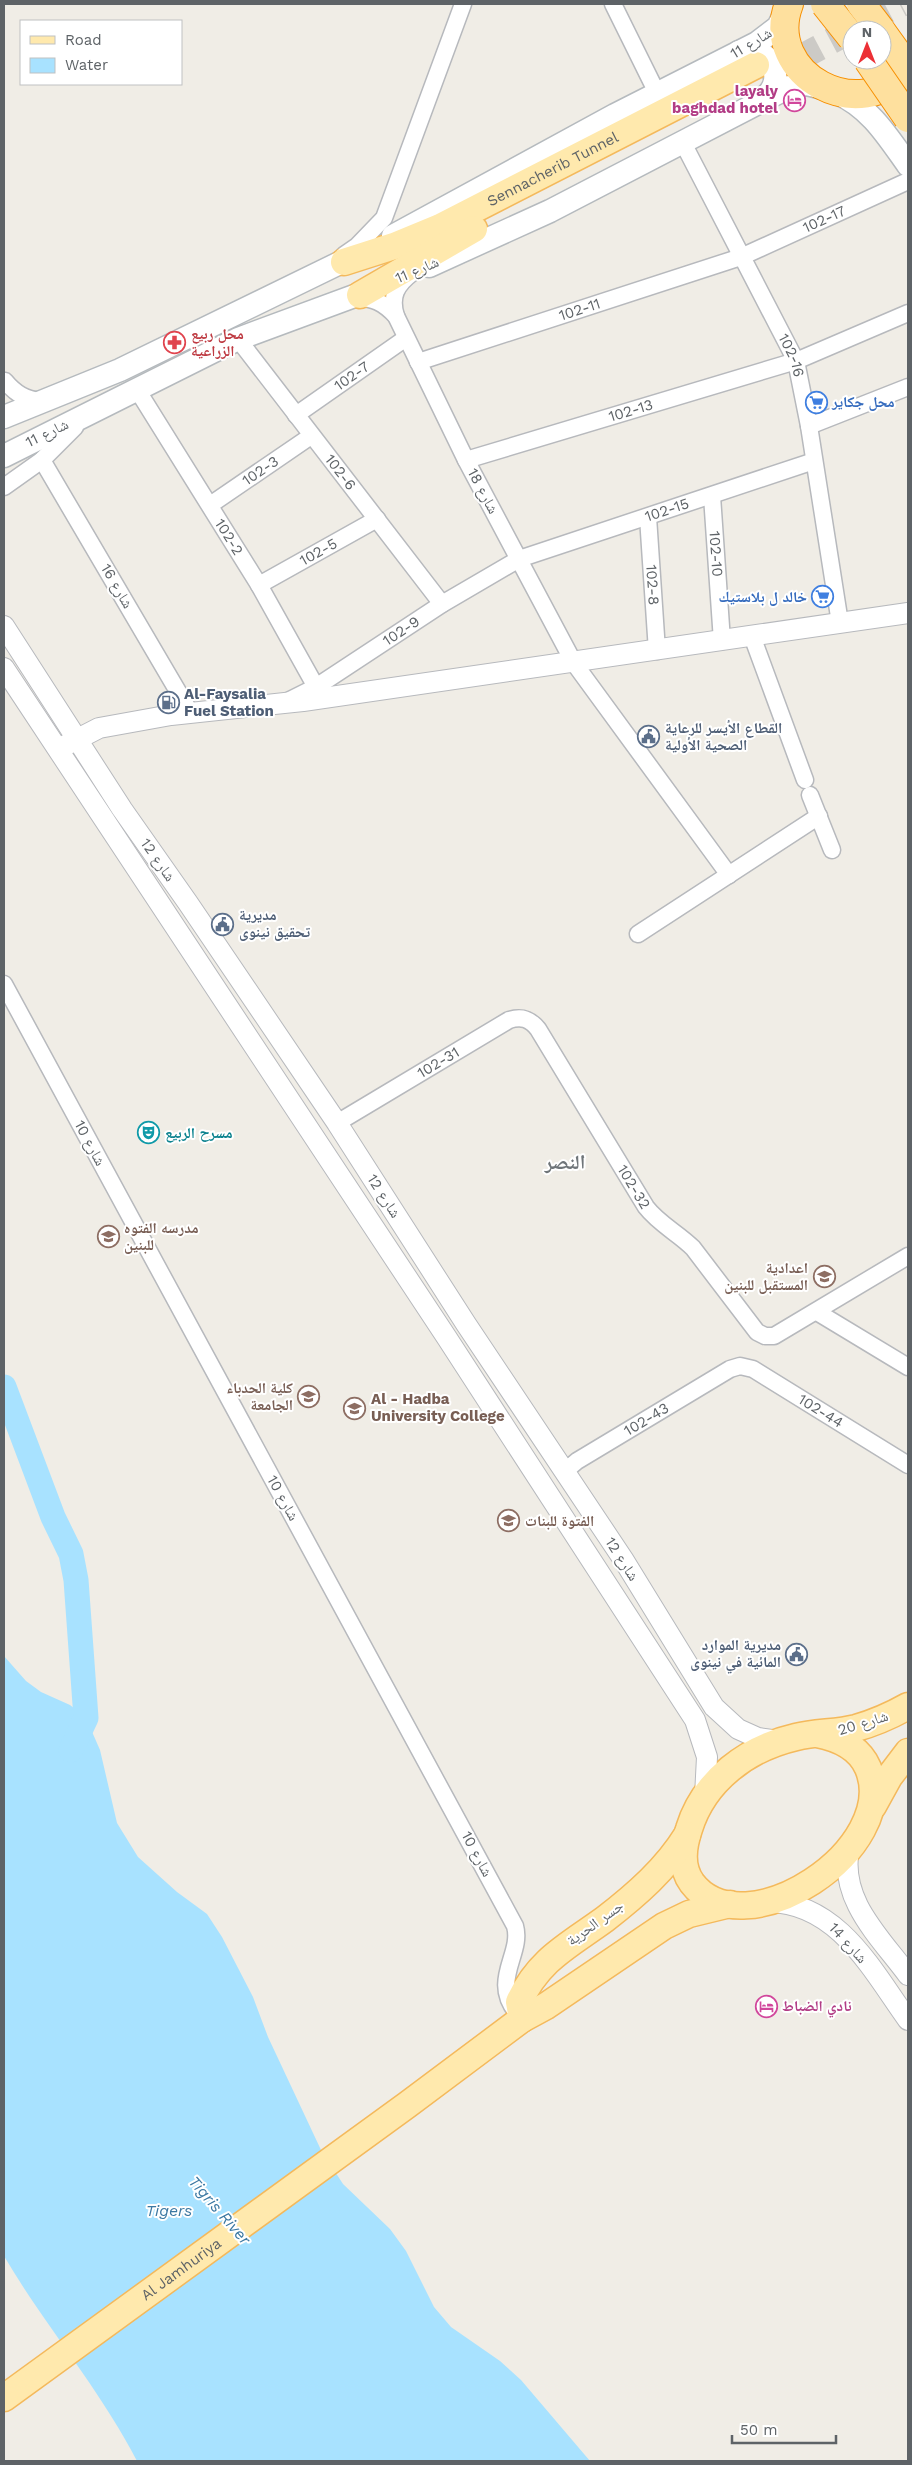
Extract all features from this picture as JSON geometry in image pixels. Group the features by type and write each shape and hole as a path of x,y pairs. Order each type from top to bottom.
{"highway":[{"path":"825,4 842,25"},
{"path":"861,4 873,20"},
{"path":"787,7 785,33 792,56 806,76 830,90 851,95 876,91 898,80 908,68 892,46"},
{"path":"875,70 908,118"}],"main road":[{"name":"شارع 11","path":"4,456 238,339 354,296 467,250 550,211 682,141 754,74 770,34 778,27 787,7"},
{"name":"شارع 11","path":"4,417 120,370 344,262 657,93 754,74 798,85 807,84 830,90 850,98 865,108 908,166"},
{"name":"Sennacherib Tunnel","path":"344,262 394,246 440,227 754,74"},
{"name":"Sennacherib Tunnel","path":"354,296 754,74"},
{"name":"شارع 20","path":"817,1734 856,1728 882,1719 908,1706"},
{"path":"730,1904 707,1897 690,1881 683,1858 687,1835 694,1815 716,1782 737,1763 762,1748 779,1741 817,1734 831,1737 845,1742 866,1763 872,1777 874,1792 872,1806"},
{"path":"522,2019 546,2006 664,1926 690,1914 730,1904 765,1902 801,1888 818,1877 849,1848 867,1820 872,1806 889,1777 908,1752"},
{"name":"جسر الحرية","path":"522,2019 519,2002 540,1967 550,1957 604,1919 652,1879 671,1858 687,1835"},
{"name":"Al Jamhuriya","path":"4,2398 407,2106 522,2019"}],"street":[{"name":"شارع 11","path":"311,277 358,246 384,218 463,4"},
{"path":"613,4 657,93"},
{"name":"102-16","path":"682,141 796,362 809,426 840,623"},
{"name":"102-17","path":"741,257 908,181"},
{"name":"102-11","path":"418,362 741,257"},
{"path":"396,316 394,294 403,280 414,272"},
{"path":"354,296 375,300 384,304 396,316"},
{"name":"102-13","path":"466,460 796,362 908,312"},
{"name":"شارع 18","path":"396,316 466,460 574,663 729,875"},
{"name":"102-7","path":"296,415 406,338"},
{"name":"102-6","path":"238,339 442,604"},
{"path":"4,380 14,391 26,398 40,401 51,399"},
{"path":"4,380 10,400 4,412"},
{"path":"809,426 908,387"},
{"name":"102-2","path":"138,390 259,585 316,687"},
{"path":"4,487 42,460 59,441 80,424 108,405"},
{"name":"102-3","path":"210,505 311,436"},
{"name":"شارع 16","path":"42,460 190,712"},
{"name":"102-15","path":"518,559 814,461"},
{"name":"102-10","path":"712,496 722,641"},
{"name":"102-8","path":"648,517 657,651"},
{"name":"102-5","path":"259,585 377,519"},
{"name":"102-9","path":"285,703 316,687 442,604 518,559"},
{"path":"58,750 76,738 107,726 190,712 285,703 574,663 908,613"},
{"name":"شارع 12","path":"4,626 122,810 188,903 337,1123 466,1324 623,1559 721,1715 747,1734 779,1741"},
{"path":"752,636 832,850"},
{"name":"شارع 12","path":"4,668 447,1338 695,1720 707,1757 705,1796"},
{"path":"638,934 819,816"},
{"name":"شارع 10","path":"4,984 510,1916 517,1936 508,1970 508,1994 511,2005 522,2019"},
{"name":"102-31","path":"337,1123 509,1020 516,1018 529,1020 538,1029"},
{"name":"102-32","path":"538,1029 646,1207 658,1221 693,1248 751,1326 765,1336 774,1336 817,1312"},
{"path":"274,1077 295,1063"},
{"path":"908,1256 817,1312 908,1367"},
{"path":"447,1338 466,1324"},
{"name":"102-44","path":"730,1368 740,1366 753,1369 908,1465"},
{"name":"102-43","path":"564,1472 577,1461 730,1368"},
{"name":"شارع 14","path":"849,1848 848,1880 854,1900 908,1975"},
{"name":"شارع 14","path":"765,1902 779,1902 808,1909 833,1924 863,1958 908,2020"}],"water":[{"name":"Tigers","path":"4,1656 26,1681 41,1692 70,1705 86,1718 100,1750 117,1823 138,1857 177,1892 207,1914 222,1937 253,1997 268,2037 321,2150 343,2184 390,2229 406,2251 434,2307 451,2327 500,2361 521,2380 590,2461 137,2461 106,2408 4,2256"}],"waterway":[{"path":"4,1387 53,1517 71,1554 76,1580 86,1718 71,1750"}],"tunnel":[{"path":"762,78 901,4"}],"place":[{"name":"layaly baghdad hotel","path":"794,100"},
{"name":"محل ربيع الزراعية","path":"175,343"},
{"name":"محل جكاير","path":"816,402"},
{"name":"خالد ل بلاستيك","path":"823,597"},
{"name":"Al-Faysalia Fuel Station","path":"168,703"},
{"name":"القطاع الأيسر للرعاية الصحية الأولية","path":"649,737"},
{"name":"مديرية تحقيق نينوى","path":"223,924"},
{"name":"مسرح الربيع","path":"149,1133"},
{"name":"مدرسه الفتوه للبنين","path":"108,1237"},
{"name":"اعدادية المستقبل للبنين","path":"824,1277"},
{"name":"كلية الحدباء الجامعة","path":"309,1397"},
{"name":"Al - Hadba University College","path":"355,1408"},
{"name":"الفتوة للبنات","path":"509,1521"},
{"name":"مديرية الموارد المائية في نينوى","path":"797,1654"},
{"name":"نادي الضباط","path":"766,2006"}],"district":[{"name":"النصر","path":"565,1162"}],"water label":[{"name":"Tigris River","path":"220,2210"}]}
